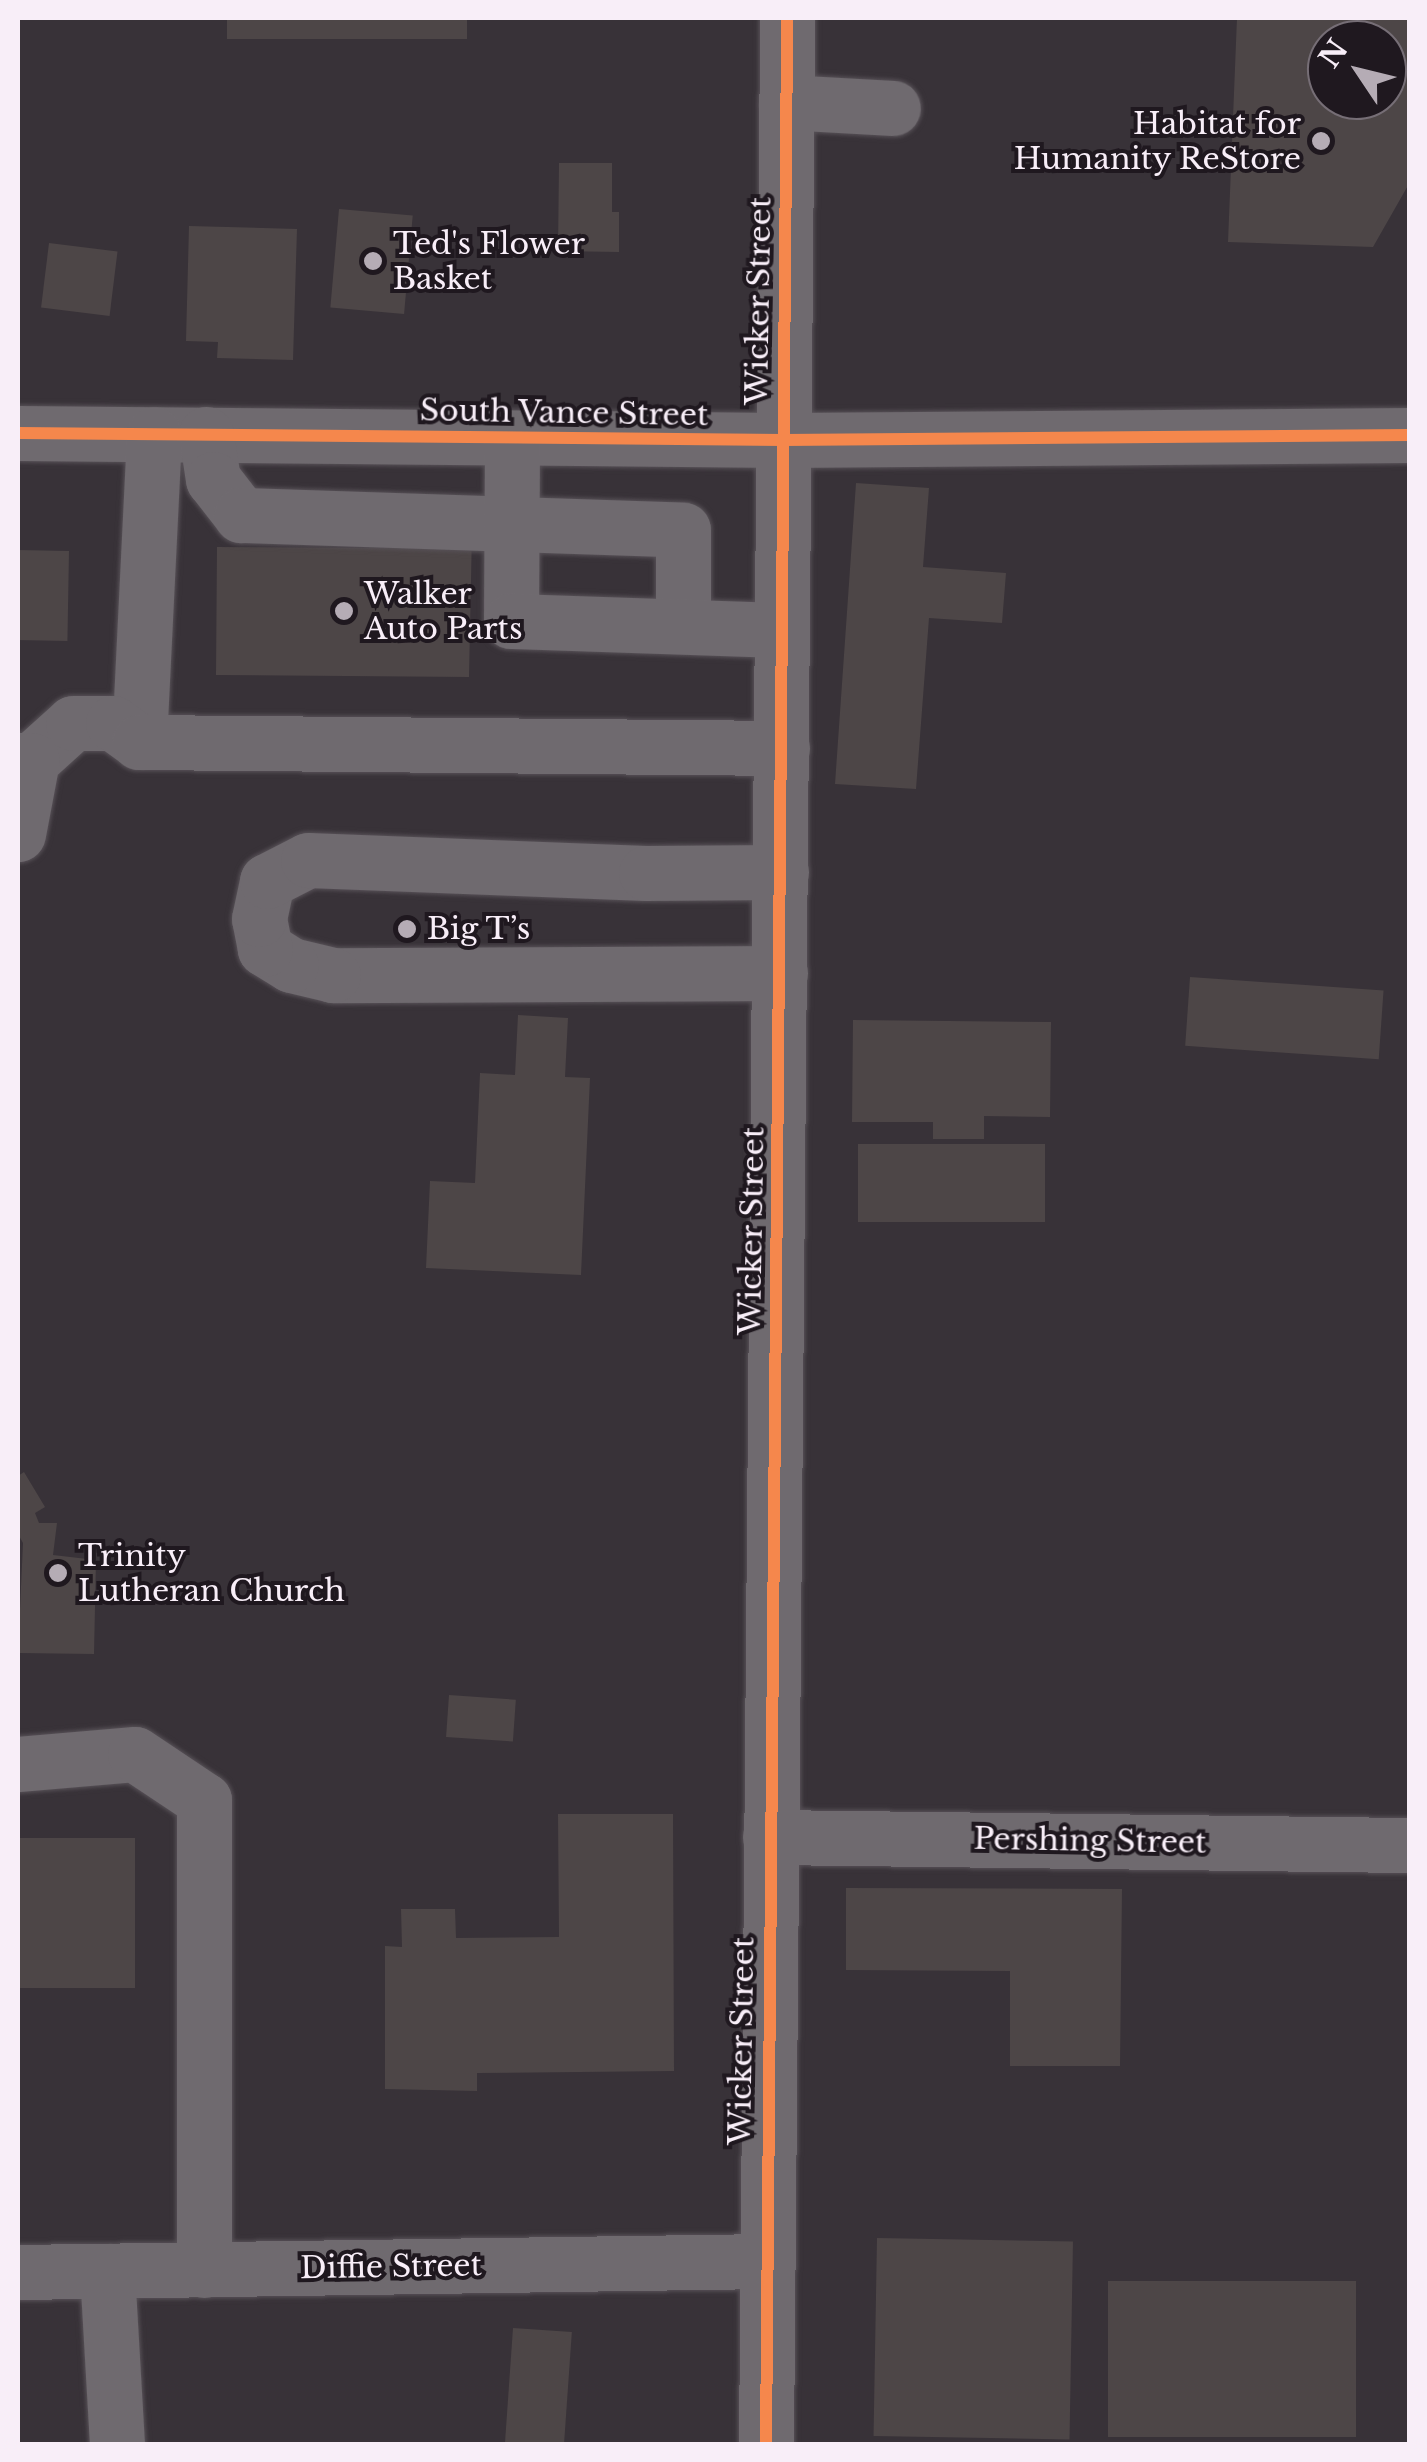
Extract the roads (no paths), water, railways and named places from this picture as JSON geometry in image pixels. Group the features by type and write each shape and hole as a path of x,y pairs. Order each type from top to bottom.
{"street":[{"name":"Wicker Street","path":"766,2444 764,2261 787,18"},
{"path":"786,102 893,108"},
{"name":"South Vance Street","path":"18,433 783,440 1410,435"},
{"path":"180,434 241,515 682,530 683,626"},
{"path":"139,742 180,434"},
{"path":"512,438 511,621 782,630"},
{"path":"18,834 25,760 73,724 113,723 139,742 782,748"},
{"path":"780,972 333,975 290,965 265,948 258,919 268,882 308,860 646,873 781,872"},
{"path":"18,1764 135,1754 204,1800 204,2270"},
{"name":"Pershing Street","path":"770,1837 1410,1845"},
{"name":"Diffie Street","path":"18,2272 764,2261"},
{"path":"107,2271 118,2444"}],"place":[{"name":"Habitat for Humanity ReStore","path":"1321,141"},
{"name":"Ted's Flower Basket","path":"373,261"},
{"name":"Walker Auto Parts","path":"344,611"},
{"name":"Big T’s","path":"407,929"},
{"name":"Trinity Lutheran Church","path":"58,1573"}]}
